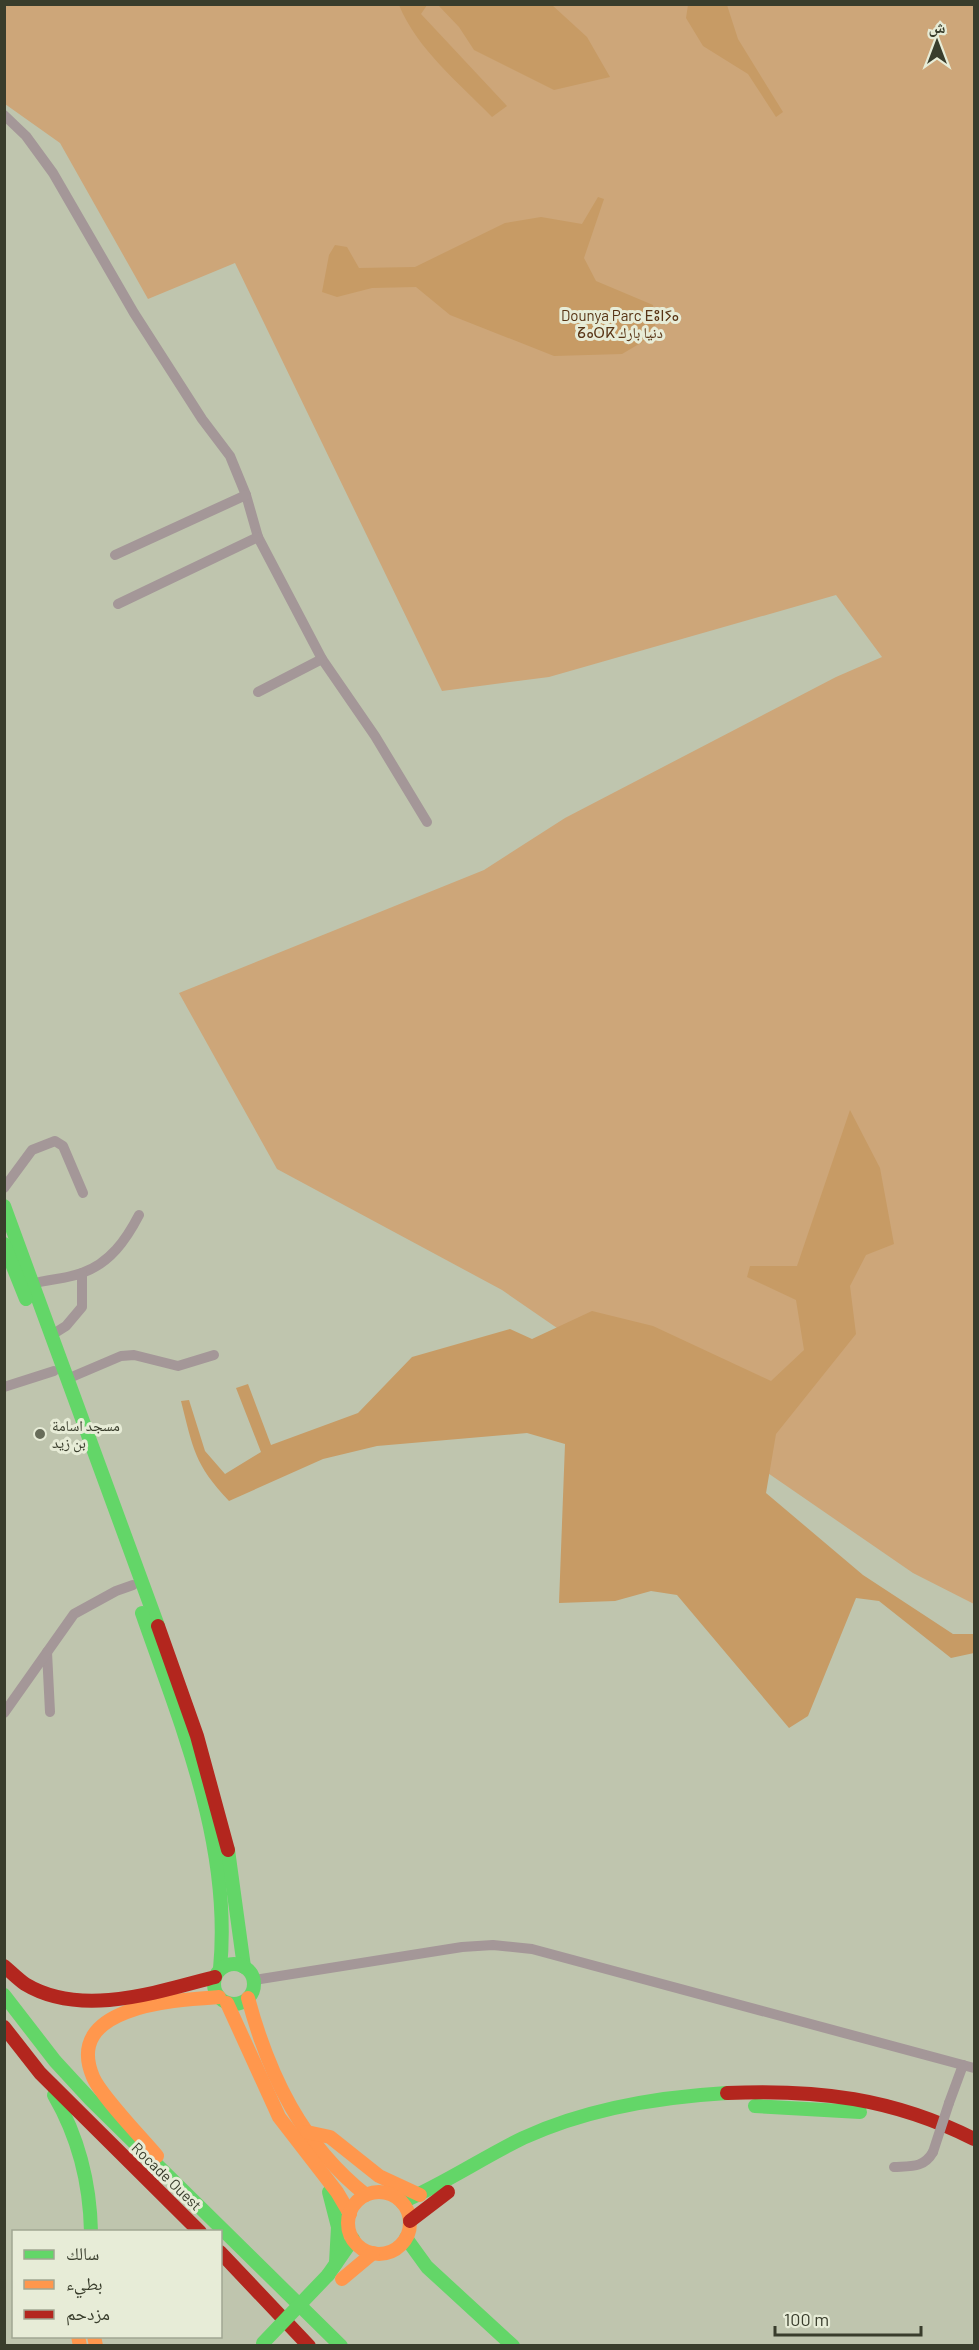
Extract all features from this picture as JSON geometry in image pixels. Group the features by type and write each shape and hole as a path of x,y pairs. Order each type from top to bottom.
{"main road":[{"path":"4,1206 67,1379 72,1404 188,1752 212,1837 225,1928 214,1986 223,2000 267,2097 306,2153 337,2189 350,2214"},
{"path":"4,1244 9,1269 54,1371 72,1404 197,1736 227,1841 244,1967 254,1980 253,1990 248,1998 240,2003 223,2000 186,2000 114,2015 97,2027 88,2046 88,2066 94,2079 151,2146 160,2169"},
{"path":"4,1966 32,1988 72,1999 131,1995 217,1973 229,1964 244,1967"},
{"name":"Rocade Ouest","path":"4,1995 55,2061 160,2169 342,2346"},
{"path":"248,1998 268,2064 307,2132 338,2173 366,2195"},
{"name":"Rocade Ouest","path":"4,2027 40,2073 198,2230"},
{"path":"40,2073 60,2105 79,2148 90,2198 91,2230"},
{"path":"402,2202 420,2195 503,2147 542,2129 610,2108 666,2099 775,2092 839,2096 903,2110 975,2139"},
{"path":"737,2107 771,2106 873,2114 909,2124 975,2150"},
{"path":"410,2222 402,2202 385,2193 366,2195 356,2203 350,2214 348,2225 353,2239 362,2249 373,2253 395,2250 406,2238 410,2222 423,2209 474,2176 528,2148 628,2118 715,2108"},
{"path":"307,2132 330,2138 380,2176 420,2195"},
{"path":"306,2153 312,2172 329,2192 334,2204 339,2229 335,2273"},
{"path":"406,2238 427,2266 513,2346"},
{"path":"266,2345 335,2273 353,2239"},
{"path":"395,2250 415,2264 500,2346"},
{"path":"335,2273 373,2253"},
{"path":"222,2255 309,2346"}],"street":[{"path":"4,116 26,136 53,173 134,313 202,420 230,456 246,495 258,537 322,659 375,736 427,822"},
{"path":"115,555 246,495"},
{"path":"118,603 258,537"},
{"path":"258,692 322,659"},
{"path":"4,1188 32,1150 56,1141 63,1146 83,1193"},
{"path":"32,1284 82,1273 102,1263 118,1249 139,1215"},
{"path":"50,1336 66,1326 82,1307 82,1273"},
{"path":"67,1379 121,1356 134,1355 178,1366 214,1355"},
{"path":"4,1387 54,1371"},
{"path":"4,1713 74,1614 116,1591 133,1585"},
{"path":"47,1652 51,1712"},
{"path":"254,1980 462,1947 493,1945 532,1949 975,2068"},
{"path":"894,2167 921,2165 927,2162 933,2152 963,2065"}],"green space":[{"name":"Dounya Parc ⴹⵓⵏⵢⴰ ⵒⴰⵔⴽ دنيا بارك","path":"5,5 974,5 974,1604 913,1573 502,1290 277,1169 179,993 484,870 565,818 836,677 882,657 836,595 549,677 442,691 235,263 148,299 60,143 5,104"},
{"path":"399,5 427,5 421,14 507,106 492,117 428,51 416,36"},
{"path":"438,5 552,5 587,37 610,77 554,90 474,50 459,27"},
{"path":"688,5 727,5 738,39 783,112 776,117 748,74 703,46 686,18"},
{"path":"598,197 604,199 584,258 596,281 653,305 656,334 622,354 554,356 450,315 416,287 372,288 337,297 322,292 329,255 335,245 347,247 359,268 415,267 505,223 541,217 582,224"},
{"path":"850,1110 880,1168 894,1244 866,1255 850,1286 856,1334 776,1434 766,1493 863,1575 953,1634 974,1634 974,1653 951,1658 879,1601 856,1598 808,1716 789,1728 677,1595 651,1591 615,1601 559,1603 565,1444 527,1433 377,1446 323,1459 229,1501 208,1476 196,1455 181,1401 189,1400 205,1451 225,1474 261,1452 236,1388 248,1384 271,1445 358,1413 412,1357 510,1329 532,1339 592,1311 653,1326 771,1381 804,1350 796,1300 747,1277 750,1266 797,1266"}],"traffic: fast":[{"path":"4,1206 158,1626"},
{"path":"4,1244 26,1299"},
{"path":"142,1613 187,1743 201,1788 211,1832 222,1923 220,1969"},
{"path":"228,1850 244,1967"},
{"path":"234,1964 242,1965 248,1970 253,1976 254,1984 253,1992 248,1998 242,2003 234,2004 226,2003 220,1998 215,1992 214,1984 215,1976 220,1970 226,1965 234,1964"},
{"path":"4,1995 55,2061 90,2099 341,2346"},
{"path":"402,2202 523,2138 572,2119 649,2101 727,2093"},
{"path":"54,2095 63,2111 82,2161 91,2230"},
{"path":"755,2106 860,2112"},
{"path":"329,2192 338,2227 336,2263"},
{"path":"406,2238 427,2267 513,2346"},
{"path":"328,2275 353,2239"},
{"path":"263,2343 328,2275"}],"traffic: slow":[{"path":"157,2156 97,2085 88,2053 94,2035 108,2021 151,2005 219,1997"},
{"path":"248,1998 266,2055 291,2107 324,2154 366,2195"},
{"path":"227,2003 279,2117 337,2192 350,2214"},
{"path":"307,2132 330,2137 379,2176 420,2195"},
{"path":"379,2192 396,2197 401,2201 405,2206 410,2223 405,2240 401,2245 396,2249 379,2254 362,2249 357,2245 353,2240 348,2223 353,2206 357,2201 362,2197 379,2192"},
{"path":"342,2279 373,2253"},
{"path":"78,2338 80,2346"},
{"path":"94,2338 96,2346"}],"traffic: jam":[{"path":"158,1626 197,1736 228,1850"},
{"path":"4,1966 25,1984 47,1994 94,2001 144,1995 215,1977"},
{"path":"4,2027 40,2073 198,2230"},
{"path":"727,2093 792,2093 854,2099 914,2114 974,2139"},
{"path":"410,2221 448,2192"},
{"path":"222,2254 309,2346"}],"place":[{"name":"مسجد اسامة بن زيد","path":"40,1434"}]}
